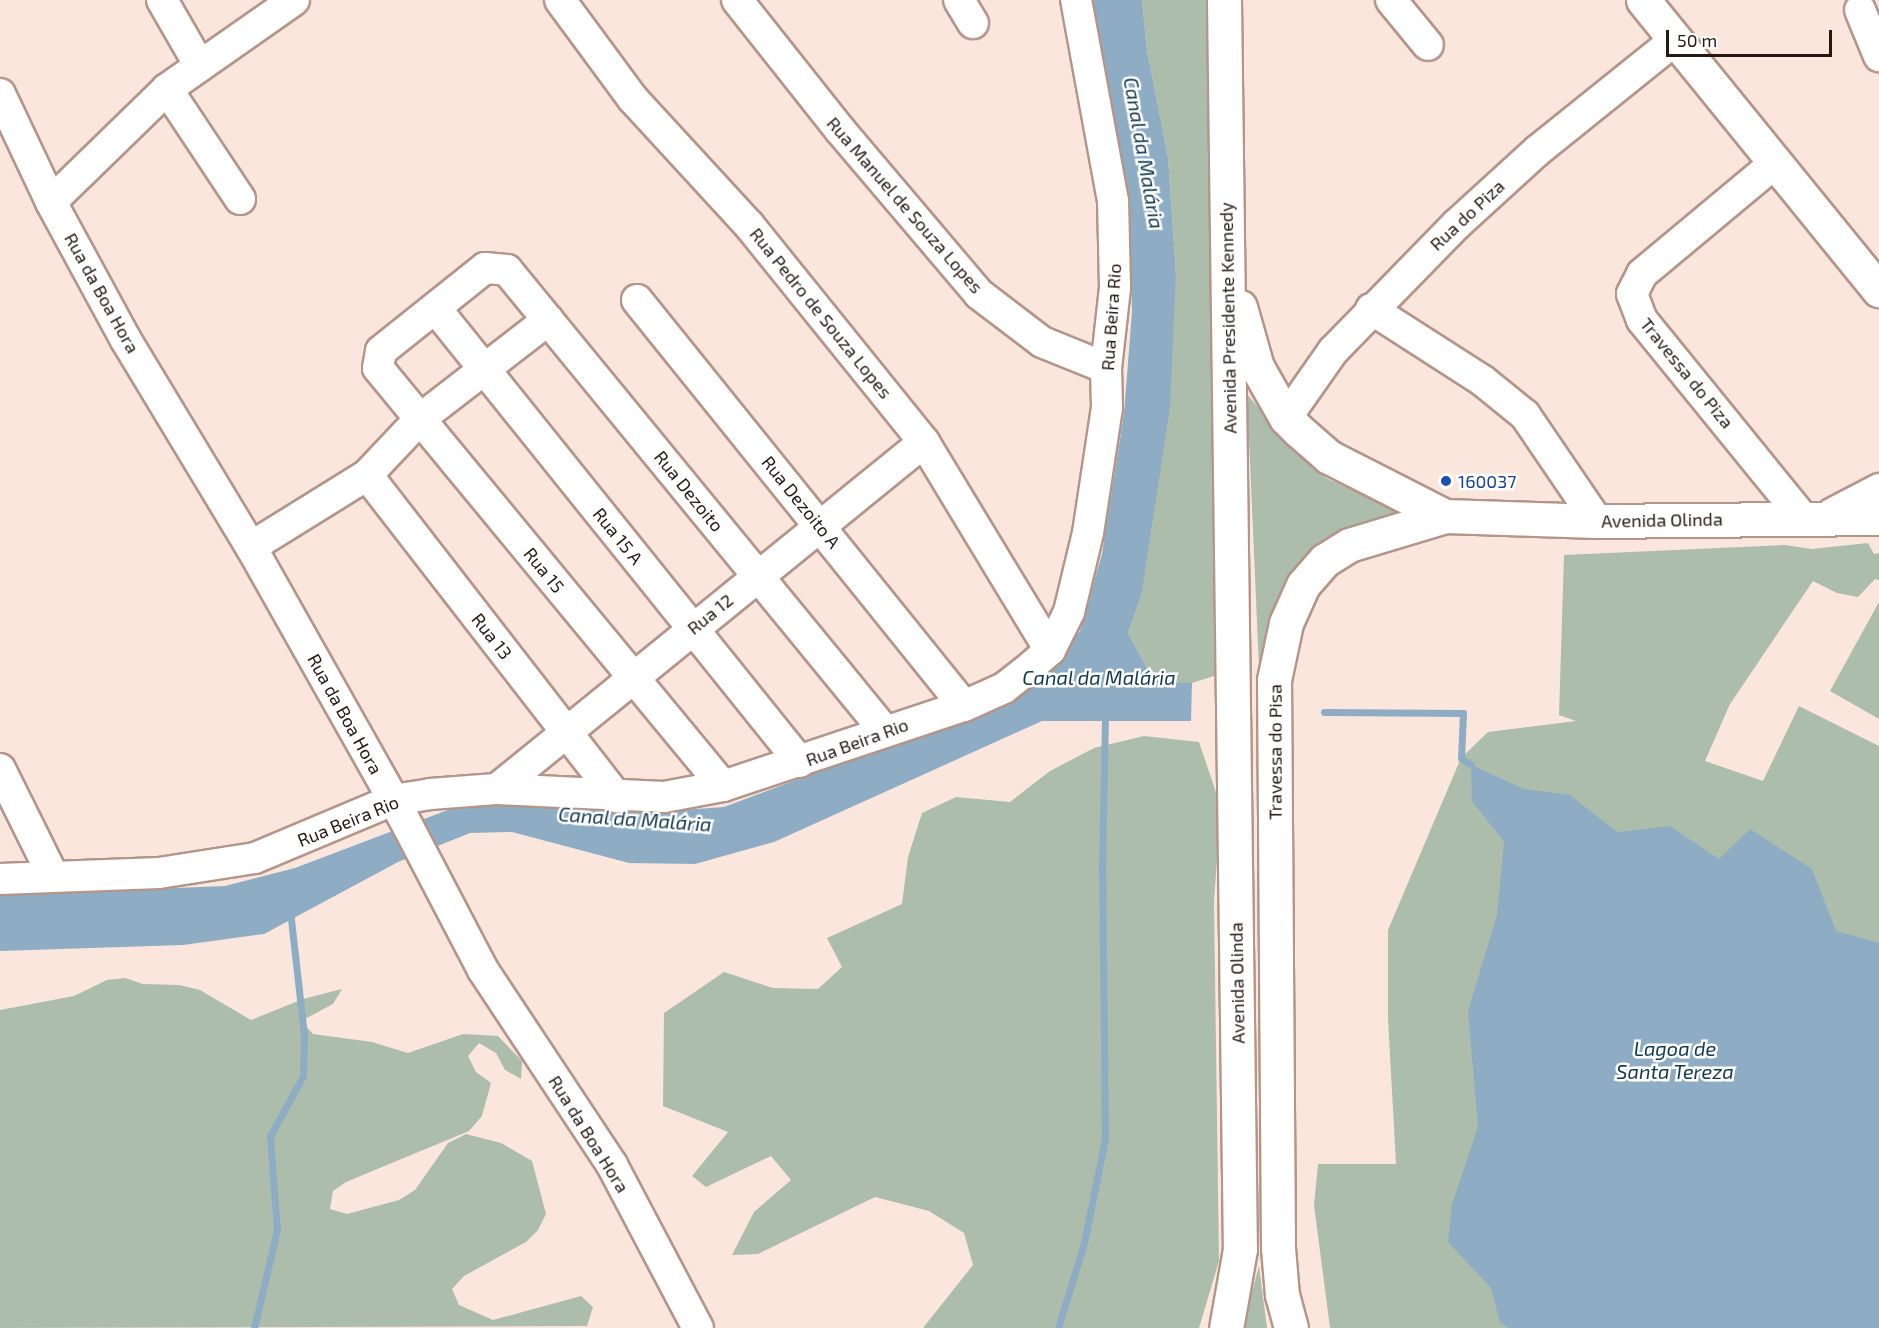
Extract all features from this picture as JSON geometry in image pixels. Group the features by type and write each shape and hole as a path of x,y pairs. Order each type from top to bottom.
{"main road":[{"name":"Avenida Presidente Kennedy","path":"1224,0 1233,637"},
{"path":"1642,0 1775,163 1875,277"},
{"path":"1228,232 1244,330 1257,367 1286,418 1329,457 1445,516"},
{"path":"1814,518 1879,490"},
{"name":"Avenida Olinda","path":"1445,516 1597,522 1879,518"},
{"name":"Travessa do Pisa","path":"1291,1328 1282,1295 1278,1248 1274,711 1286,623 1304,585 1325,560 1348,544 1445,516"},
{"name":"Avenida Olinda","path":"1226,1328 1240,1249 1233,637"}],"street":[{"path":"162,0 200,66"},
{"path":"51,202 167,88 294,0"},
{"name":"Rua Pedro de Souza Lopes","path":"560,0 633,99 749,225 924,442 1050,650"},
{"name":"Rua Manuel de Souza Lopes","path":"737,0 840,130 979,294 1042,342 1106,368"},
{"name":"Rua Beira Rio","path":"0,879 159,873 255,858 398,808 497,789 616,797 664,797 723,786 800,762 884,730 964,706 1004,688 1050,650 1069,612 1088,533 1107,408 1106,368 1115,288 1113,201 1076,0"},
{"path":"1391,0 1428,45"},
{"path":"1860,10 1879,56"},
{"name":"Rua do Piza","path":"1286,418 1333,351 1371,309 1537,151 1676,40"},
{"path":"167,88 240,199"},
{"name":"Rua da Boa Hora","path":"0,94 51,202 126,340 251,547 398,808 483,970 612,1165 698,1328"},
{"name":"Travessa do Piza","path":"1775,163 1642,274 1632,294 1642,320 1814,518"},
{"name":"Rua Dezoito","path":"436,309 485,268 507,270 884,730"},
{"name":"Rua Dezoito A","path":"637,300 964,706"},
{"name":"Rua 15","path":"436,309 381,351 378,368 723,786"},
{"name":"Rua 15 A","path":"436,309 800,762"},
{"path":"1371,309 1483,381 1526,415 1597,522"},
{"path":"251,547 367,475 420,419 548,320"},
{"name":"Rua 12","path":"497,789 566,730 924,442"},
{"name":"Rua 13","path":"367,475 616,797"},
{"path":"0,769 54,876"}],"green space":[{"path":"1142,0 1210,0 1211,418 1220,674 1192,683 1173,683 1149,672 1128,633 1141,597 1176,273 1168,157 1147,50"},
{"path":"1247,394 1279,432 1326,478 1404,514 1334,538 1260,690"},
{"path":"1868,543 1874,554 1879,553 1879,580 1875,579 1858,597 1837,593 1813,581 1730,704 1705,761 1763,781 1799,706 1879,746 1879,1328 1330,1328 1314,1205 1318,1164 1396,1164 1388,1019 1388,930 1461,758 1488,732 1576,721 1559,715 1564,555 1785,545 1812,549"},
{"path":"1879,602 1879,719 1830,691"},
{"path":"1144,736 1199,742 1221,807 1214,901 1219,1261 1199,1328 923,1328 973,1265 964,1233 929,1211 875,1197 758,1254 732,1255 754,1212 791,1180 771,1156 706,1187 692,1176 728,1132 663,1106 664,1013 724,972 773,988 818,989 842,967 827,938 902,904 908,857 922,813 956,797 1010,802 1050,771 1094,748"},
{"path":"125,978 143,984 179,985 200,990 251,1020 303,999 342,989 333,1004 301,1021 313,1034 372,1042 408,1053 463,1034 498,1036 522,1061 521,1079 505,1070 496,1053 479,1043 468,1056 476,1072 491,1083 482,1116 469,1131 346,1182 333,1191 330,1209 347,1214 399,1200 415,1190 448,1143 466,1134 501,1143 532,1161 546,1214 538,1230 526,1242 464,1276 452,1289 459,1305 493,1320 581,1296 593,1307 587,1326 0,1328 0,1010 74,996 107,980"},
{"path":"1259,1266 1267,1328 1242,1328"}],"water":[{"name":"Canal da Malária","path":"1088,0 1142,0 1147,50 1168,157 1176,273 1170,408 1141,597 1128,633 1149,672 1173,683 1192,683 1191,721 1042,721 774,842 695,864 629,863 512,832 470,833 398,862 264,934 183,945 0,951 0,895 225,886 295,868 474,800 668,811 724,807 1021,696 1047,673 1080,631 1102,554 1124,413 1132,312 1130,232 1122,165"},
{"name":"Lagoa de Santa Tereza","path":"1471,765 1524,789 1570,795 1617,832 1670,826 1719,859 1750,829 1812,869 1836,931 1879,943 1879,1328 1508,1328 1500,1322 1491,1288 1448,1242 1452,1204 1478,1127 1468,1011 1497,915 1504,842 1472,801"}],"waterway":[{"path":"1324,712 1463,713 1461,758 1471,765"},
{"path":"1058,1328 1084,1243 1105,1139 1102,872 1105,715"},
{"path":"254,1328 277,1230 270,1136 303,1076 304,1035 290,911"}],"place":[{"name":"160037","path":"1446,481"}]}
